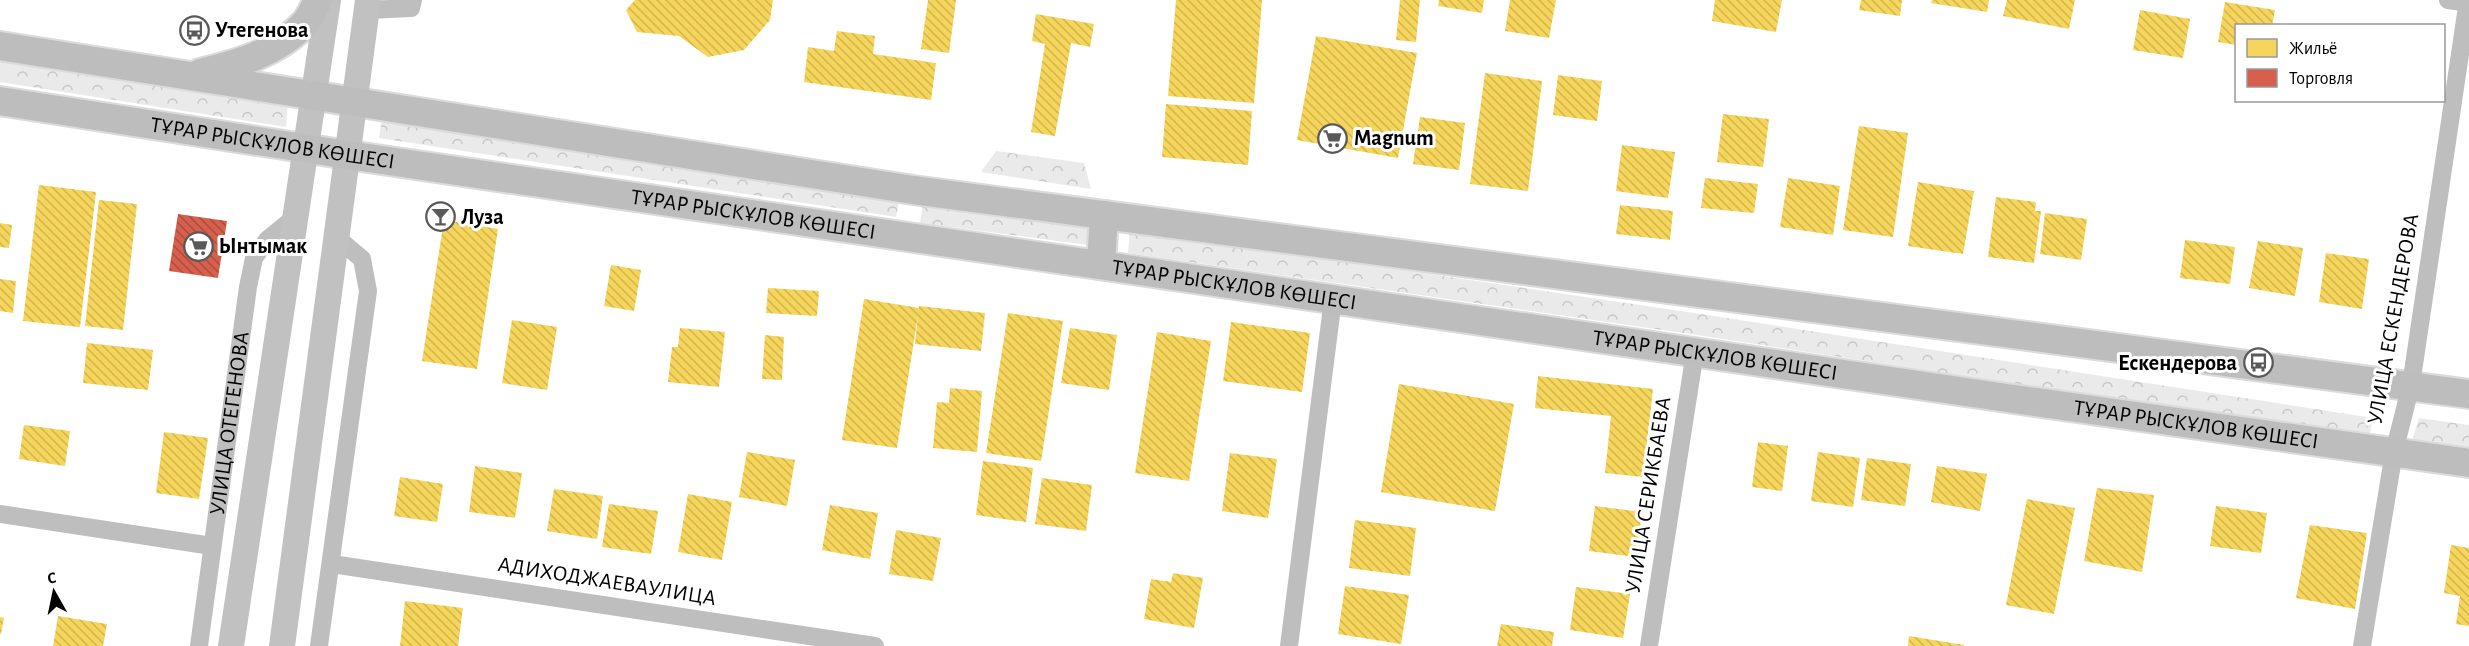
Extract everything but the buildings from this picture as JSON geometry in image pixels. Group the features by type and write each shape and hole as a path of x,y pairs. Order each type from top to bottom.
{"main road":[{"path":"189,75 232,65 277,47 305,23 318,0"},
{"name":"ТҰРАР РЫСКҰЛОВ КӨШЕСІ","path":"0,45 913,190 2469,394"},
{"name":"ТҰРАР РЫСКҰЛОВ КӨШЕСІ","path":"0,101 907,237 2469,463"},
{"path":"907,237 913,190"},
{"path":"1101,265 1104,215"}],"street":[{"name":"УЛИЦА ОТЕГЕНОВА","path":"231,646 328,0"},
{"path":"282,646 367,5 411,8 413,0"},
{"path":"2448,0 2468,2"},
{"name":"УЛИЦА ЕСКЕНДЕРОВА","path":"2362,646 2394,452 2411,386 2468,2"},
{"name":"УЛИЦА ОТЕГЕНОВА","path":"199,646 248,287 254,258 267,240 295,217"},
{"path":"319,646 368,291 362,258 337,238"},
{"path":"1289,646 1333,299"},
{"name":"УЛИЦА СЕРИКБАЕВА","path":"1649,646 1695,352"},
{"path":"0,514 212,546"},
{"name":"АДИХОДЖАЕВАУЛИЦА","path":"332,564 875,646"}],"green space":[{"path":"0,58 288,103 286,127 0,82"},
{"path":"382,117 900,197 896,217 379,138"},
{"path":"996,151 1084,163 1091,189 981,172"},
{"path":"923,203 1090,226 1088,245 920,223"},
{"path":"1130,230 1701,314 2373,418 2369,438 1697,335 1128,253"},
{"path":"2419,418 2469,425 2469,450 2412,441"}],"place":[{"name":"Утегенова","path":"194,30"},
{"name":"Magnum","path":"1333,138"},
{"name":"Луза","path":"440,217"},
{"name":"Ынтымак","path":"198,246"},
{"name":"Ескендерова","path":"2258,363"}]}
